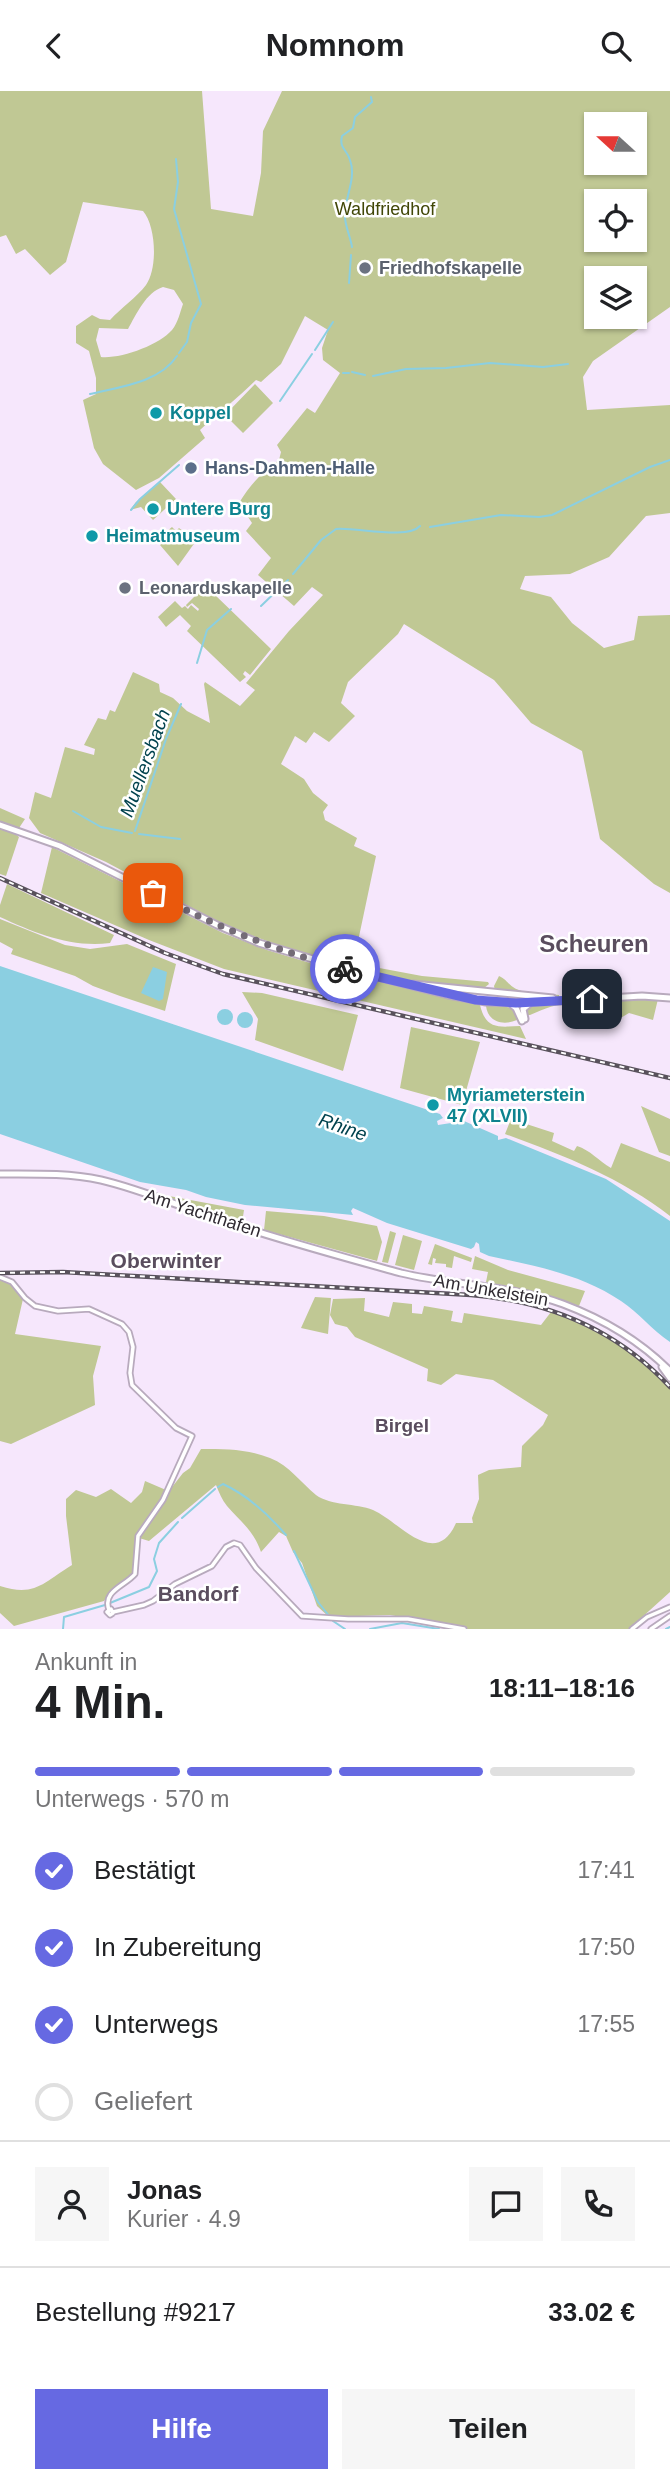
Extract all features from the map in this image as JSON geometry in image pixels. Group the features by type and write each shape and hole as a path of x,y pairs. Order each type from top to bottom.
{"main road":[{"path":"0,825 60,846 217,925 259,943 321,963 457,997 508,1003 642,996 670,998"},
{"path":"403,984 563,1001"},
{"path":"508,1003 523,1020 523,1009 532,1002"},
{"name":"Am Yachthafen","path":"0,1174 66,1175 99,1180 262,1233 404,1273"},
{"name":"Am Unkelstein","path":"404,1273 442,1282 515,1291 552,1300 608,1325 659,1361"},
{"path":"659,1361 670,1366"},
{"path":"659,1361 670,1371"},
{"path":"659,1361 670,1378"}],"street":[{"path":"0,1277 12,1282 32,1305 49,1310 97,1311 118,1321 126,1328 133,1347 130,1373 132,1385 176,1428 192,1436 163,1500 138,1536 135,1574 108,1595 106,1603 111,1611 149,1603 175,1584 214,1564 226,1548 234,1543 240,1545 256,1568 302,1616 408,1619 464,1629"},
{"path":"632,1629 670,1607"},
{"path":"652,1629 670,1616"}],"green space":[{"name":"Waldfriedhof","path":"0,91 202,91 211,209 253,216 261,173 263,131 282,91 670,91 670,307 647,323 647,266 584,266 584,329 639,329 593,361 583,377 587,410 670,405 670,513 646,516 609,557 570,574 525,576 520,589 551,597 572,623 604,648 634,640 638,616 670,615 670,893 654,884 600,839 582,751 531,723 494,680 404,624 398,634 348,682 341,703 355,716 329,742 314,732 306,743 295,736 281,764 304,779 313,793 328,805 323,812 325,820 357,838 354,846 376,856 353,965 422,976 488,982 484,988 451,988 400,981 352,968 352,965 302,954 226,926 106,862 40,833 29,818 35,792 51,798 65,747 94,755 95,749 84,745 98,718 106,720 110,710 115,712 133,672 159,684 160,692 210,723 205,682 240,706 255,690 246,683 323,595 312,587 294,606 258,575 271,558 246,531 252,523 239,503 257,479 279,460 281,452 277,445 307,408 315,413 340,373 323,360 322,348 328,330 305,316 281,364 261,382 256,380 200,430 205,438 159,478 136,490 103,464 94,448 83,400 96,394 96,378 89,351 76,343 76,326 92,315 110,320 146,285 154,258 153,237 147,218 143,211 83,202 66,262 50,275 25,249 16,254 6,235 0,237","holes":["163,287 174,290 183,304 172,330 158,341 139,350 119,356 101,357 96,340 99,328 128,329 151,294"]},
{"path":"255,384 273,403 243,433 225,415"},
{"path":"160,482 176,499 153,520 141,507 130,510 136,502"},
{"path":"172,527 176,531 179,528 196,541 178,566 160,545 164,542 160,537"},
{"path":"205,586 271,649 250,675 245,671 243,674 246,677 240,682 187,631 191,626 180,615 166,627 158,617 175,601 182,608 185,606 188,609 191,605 198,611 192,603 187,607 186,605"},
{"path":"0,808 25,819 19,828 0,823"},
{"path":"0,828 19,837 6,876 0,874"},
{"path":"52,847 223,933 320,966 480,1005 490,1023 520,1026 526,1039 224,969 149,940 41,893"},
{"path":"7,884 114,935 110,943 67,941 40,934 0,917 0,905"},
{"path":"0,919 65,945 90,949 127,944 176,964 165,1011 11,954 13,949 0,942"},
{"path":"499,976 518,990 559,997 495,991 494,986"},
{"path":"242,992 262,993 358,1015 343,1071 255,1040 258,1019"},
{"path":"658,999 653,1020 629,1013 614,1022 611,1001"},
{"path":"605,1001 607,1015 604,1015 604,1018 568,1005 554,1006 530,1015 527,1015 525,1010 540,1004","holes":["603,1003 605,1011 602,1016 578,1006"]},
{"path":"486,1006 510,1008 517,1020 507,1023 497,1021 490,1016"},
{"path":"411,1027 480,1042 462,1105 400,1088"},
{"path":"641,1106 670,1119 670,1156 659,1152"},
{"path":"511,1119 554,1133 552,1141 574,1151 577,1146 582,1148 611,1168 621,1143 670,1162 670,1216 612,1179 570,1159 505,1134"},
{"path":"169,1196 244,1210 242,1223 168,1199"},
{"path":"266,1211 324,1216 377,1226 382,1242 377,1261 264,1230"},
{"path":"390,1231 396,1233 388,1263 382,1262"},
{"path":"403,1235 422,1241 414,1270 395,1265"},
{"path":"435,1244 472,1258 471,1262 454,1256 452,1268 446,1267 446,1264 435,1263 436,1259 433,1258 432,1265 428,1264"},
{"path":"475,1256 508,1270 585,1291 579,1306 542,1293 486,1282 488,1272 472,1269"},
{"path":"0,1280 10,1283 23,1299 15,1334 101,1346 93,1376 95,1405 11,1444 0,1441"},
{"path":"315,1297 331,1298 328,1334 301,1328"},
{"path":"365,1298 364,1311 389,1317 393,1302 412,1304 412,1313 422,1314 424,1306 453,1311 451,1321 462,1323 464,1313 541,1325 551,1312 585,1326 615,1343 657,1376 670,1389 670,1592 629,1629 468,1629 390,1615 329,1617 317,1606 302,1563 293,1552 286,1536 279,1532 261,1552 251,1532 225,1504 216,1485 149,1541 139,1538 169,1491 190,1468 201,1449 245,1451 270,1458 289,1470 322,1499 373,1510 417,1539 428,1543 438,1542 448,1536 456,1523 473,1523 472,1518 479,1499 478,1475 489,1470 521,1467 522,1446 543,1425 548,1415 493,1380 456,1374 441,1385 427,1381 428,1369 355,1337 347,1327 335,1324 330,1315 333,1299"},
{"path":"145,1481 166,1490 136,1537 136,1566 129,1579 104,1601 14,1626 0,1613 0,1586 31,1589 72,1565 66,1499 76,1490 96,1497 111,1489 131,1503 142,1492"}],"water":[{"name":"Rhine","path":"0,966 440,1114 443,1118 437,1121 438,1125 464,1121 498,1136 498,1140 506,1138 606,1179 670,1221 670,1342 628,1306 606,1292 557,1272 489,1256 480,1252 476,1242 471,1249 387,1223 353,1208 353,1215 245,1205 206,1197 186,1190 140,1182 0,1134"},
{"path":"153,967 167,972 163,999 159,1001 141,993"},
{"path":"222,1009 228,1009 233,1017 231,1023 222,1025 217,1020 217,1014"},
{"path":"242,1012 248,1012 253,1020 251,1026 242,1028 237,1023 237,1017"}],"waterway":[{"path":"352,247 345,215 352,166 341,140 342,136 353,128 355,117 372,102 371,97"},
{"path":"176,159 178,182 174,209 201,304 191,323 187,342 179,353"},
{"path":"349,283 351,255"},
{"path":"315,350 333,322"},
{"path":"280,401 312,354"},
{"path":"90,394 138,383 160,372 177,356"},
{"path":"373,376 406,369 490,363 543,367 568,364"},
{"path":"352,372 365,375"},
{"path":"343,373 349,373"},
{"name":"Muellersbach","path":"430,527 501,515 552,515 650,467 670,460"},
{"path":"131,510 179,465"},
{"name":"Muellersbach","path":"293,574 321,540 336,529 393,533 413,530 420,526"},
{"name":"Muellersbach","path":"261,606 288,580"},
{"name":"Muellersbach","path":"197,663 207,630 231,609"},
{"name":"Muellersbach","path":"135,831 166,739 181,704"},
{"name":"Muellersbach","path":"73,811 101,827 132,833"},
{"path":"139,834 180,839"},
{"path":"218,1487 223,1484 250,1500 286,1535"},
{"path":"182,1518 215,1489"},
{"path":"110,1603 149,1587 157,1571 154,1559 159,1543 178,1522"},
{"path":"294,1551 318,1602 330,1617"},
{"path":"63,1629 64,1617 105,1605"},
{"path":"333,1621 345,1629"},
{"path":"370,1629 402,1623 439,1629"},
{"path":"666,1629 670,1627"}],"railway":[{"path":"0,878 165,953 223,974 670,1078"},
{"path":"0,1273 63,1272 499,1298 554,1312 604,1334 627,1349 670,1387"}],"way so far":[{"path":"153,893 259,943 345,969"}],"place":[{"name":"Friedhofskapelle","path":"365,268"},
{"name":"Koppel","path":"156,413"},
{"name":"Hans-Dahmen-Halle","path":"191,468"},
{"name":"Untere Burg","path":"153,509"},
{"name":"Heimatmuseum","path":"92,536"},
{"name":"Leonarduskapelle","path":"125,588"},
{"name":"Myriameterstein 47 (XLVII)","path":"433,1105"}],"district":[{"name":"Scheuren","path":"594,943"},
{"name":"Oberwinter","path":"166,1260"},
{"name":"Birgel","path":"402,1425"},
{"name":"Bandorf","path":"198,1593"}],"route":[{"path":"345,969 448,995 497,1003 592,999"}]}
